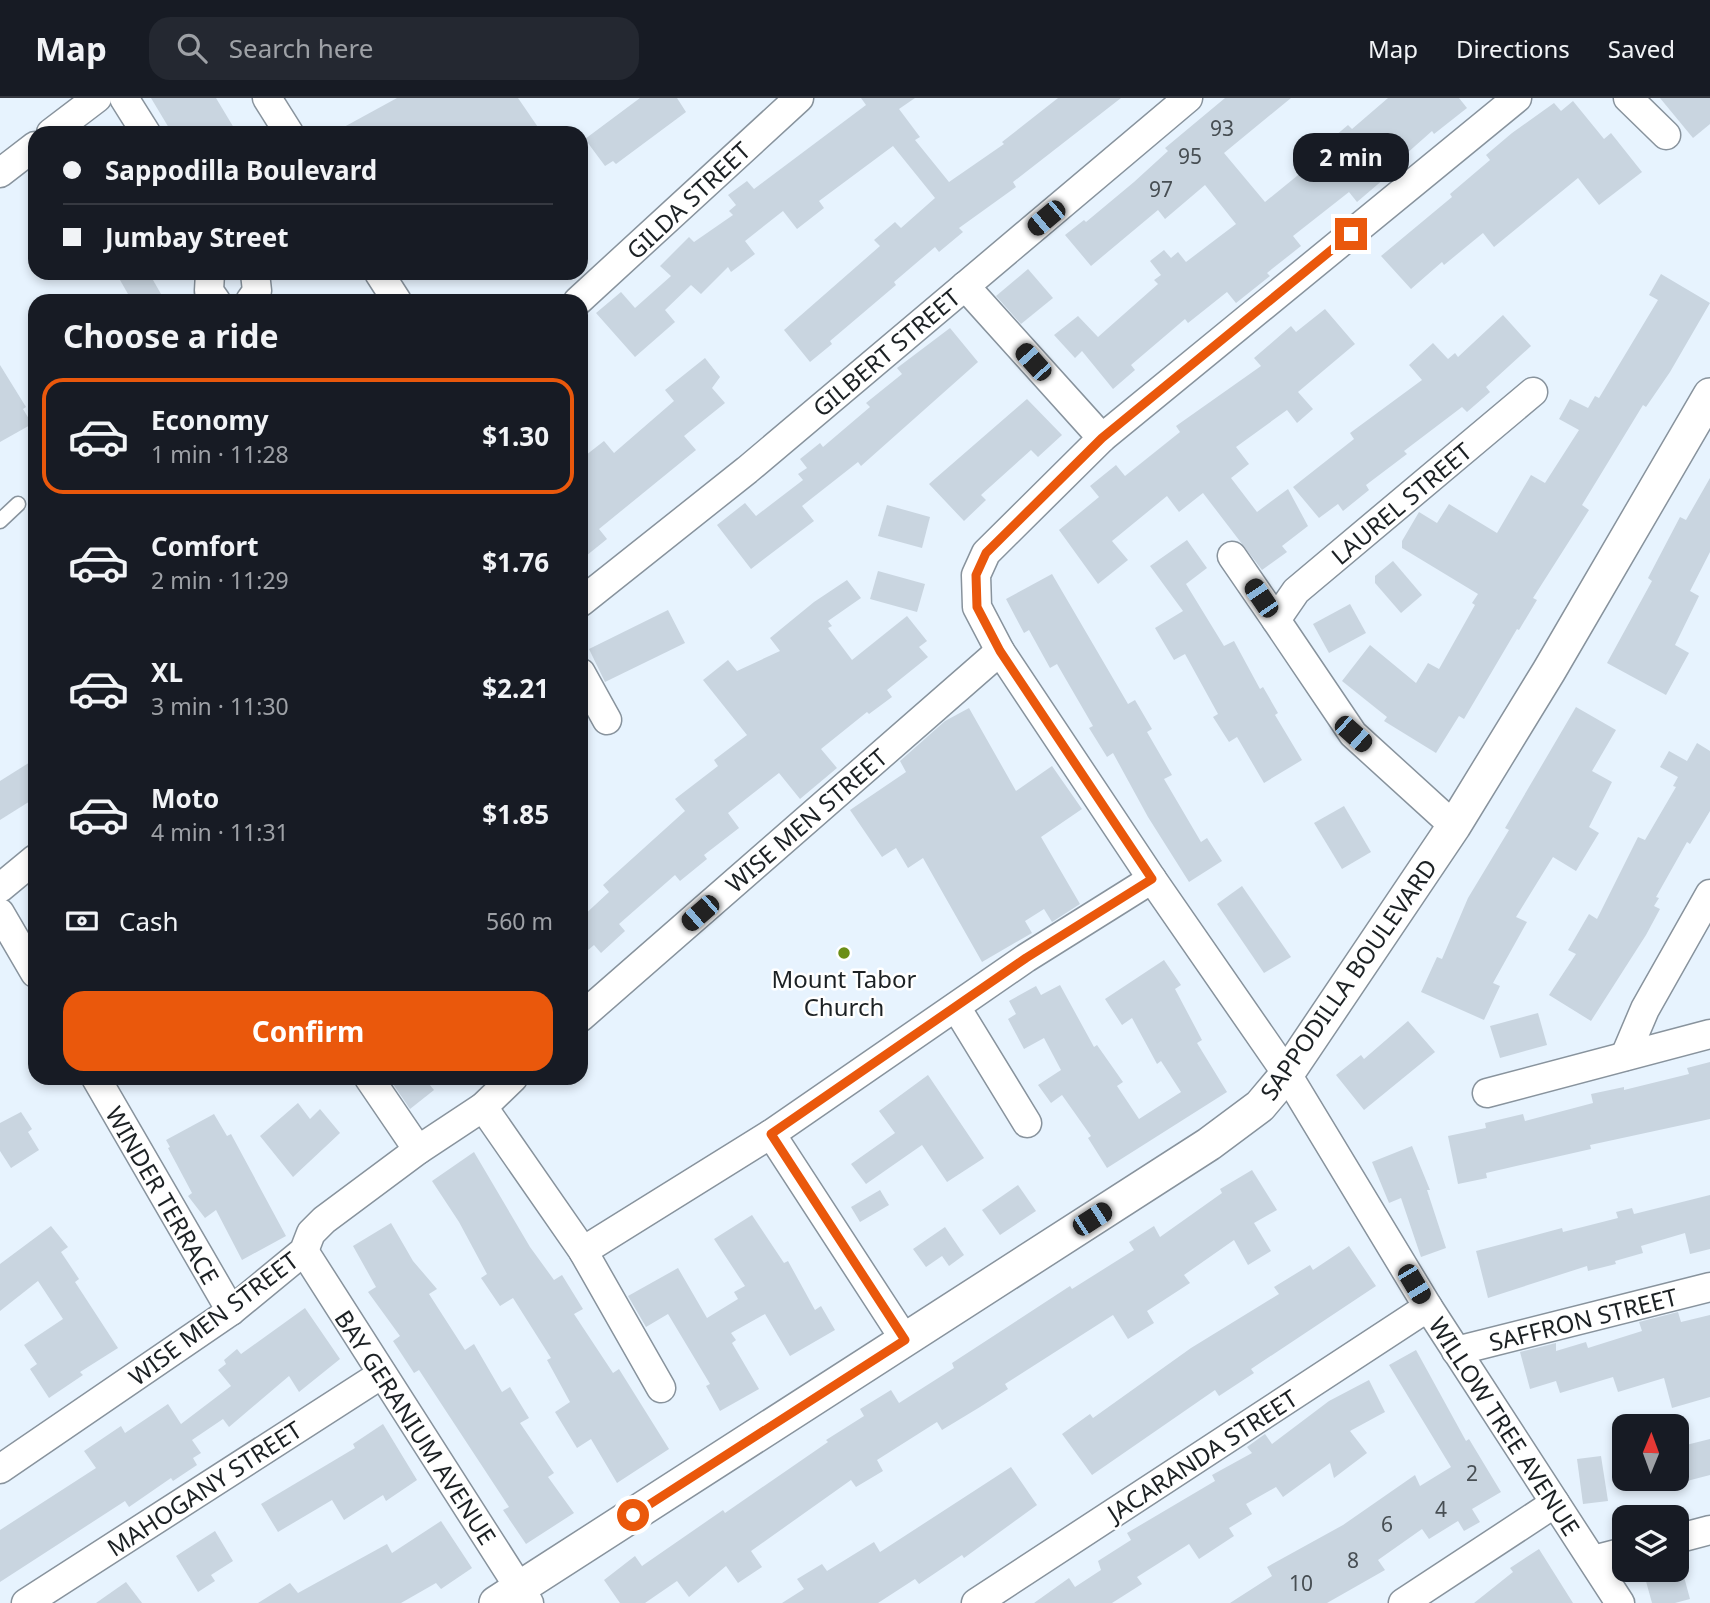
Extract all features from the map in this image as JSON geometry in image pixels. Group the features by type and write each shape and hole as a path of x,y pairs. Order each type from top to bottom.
{"street":[{"path":"60,126 97,98"},
{"path":"124,98 142,126"},
{"path":"267,98 285,126"},
{"name":"GILDA STREET","path":"586,294 799,98"},
{"name":"WILLOW TREE AVENUE","path":"1517,98 1102,438 986,553 976,575 977,607 1000,651 1152,879 1287,1074 1428,1307 1620,1603"},
{"path":"1628,98 1666,135"},
{"name":"GILBERT STREET","path":"588,596 747,470 965,286 1169,104"},
{"path":"1,170 28,151"},
{"path":"965,286 1102,438"},
{"name":"LAUREL STREET","path":"1276,620 1296,591 1534,392"},
{"name":"SAPPODILLA BOULEVARD","path":"515,1598 905,1340 1209,1144 1260,1106 1287,1074 1454,826 1549,671 1710,395"},
{"path":"1232,556 1353,734 1454,826"},
{"name":"WISE MEN STREET","path":"588,1011 1000,651"},
{"path":"588,686 607,720"},
{"path":"0,888 28,865"},
{"path":"583,1251 771,1134 956,1007 1152,879"},
{"path":"1625,1056 1646,1009 1710,894"},
{"path":"0,912 28,961"},
{"path":"956,1007 1027,1123"},
{"path":"1487,1093 1710,1034"},
{"name":"WINDER TERRACE","path":"100,1085 231,1311"},
{"path":"374,1085 418,1150"},
{"name":"WISE MEN STREET","path":"0,1469 231,1311 304,1251 311,1233 324,1220 418,1150 483,1107 506,1085"},
{"path":"483,1107 583,1251 661,1388"},
{"path":"771,1134 905,1340"},
{"name":"BAY GERANIUM AVENUE","path":"304,1251 382,1374 515,1598"},
{"name":"SAFFRON STREET","path":"1456,1351 1710,1287"},
{"name":"JACARANDA STREET","path":"976,1603 1428,1307"},
{"name":"MAHOGANY STREET","path":"26,1603 382,1374"},
{"path":"1403,1603 1555,1503"},
{"path":"1689,1536 1710,1530"},
{"path":"1592,1560 1612,1555"}],"lane":[{"path":"0,521 18,504"}],"building":[{"path":"151,98 216,98 233,126 168,126"},
{"path":"397,98 518,98 537,126 346,126"},
{"path":"640,98 677,98 686,112 616,164 613,161 605,166 588,143 588,137"},
{"path":"861,98 915,98 899,109 920,137 915,140 949,182 1004,144 1002,142 1058,98 1121,98 1013,182 1016,187 959,228 963,232 939,252 935,247 810,362 784,330 880,246 874,240 895,222 901,228 935,198 893,146 819,201 824,208 797,229 783,211 745,241 755,254 731,272 728,267 701,294 691,285 665,310 675,322 635,357 596,313 621,292 635,308 671,276 660,266 689,237 694,242 733,215 729,211 736,205 728,195 747,181 754,189 866,105"},
{"path":"1225,98 1291,98 1224,153 1265,202 1319,158 1315,153 1348,125 1352,129 1388,98 1459,98 1467,108 1434,134 1432,131 1388,170 1391,173 1357,202 1349,192 1293,236 1301,246 1267,273 1270,276 1236,303 1227,292 1188,323 1185,319 1131,365 1135,370 1113,389 1082,351 1075,358 1054,335 1078,316 1098,337 1158,284 1154,280 1161,275 1150,261 1164,250 1171,258 1178,252 1186,262 1236,224 1205,185 1165,219 1158,210 1091,266 1065,235 1084,220 1086,222 1134,182 1168,151 1165,148"},
{"path":"1660,98 1710,98 1710,124 1693,138"},
{"path":"1573,101 1604,139 1611,133 1642,172 1599,205 1578,178 1494,247 1483,233 1444,265 1442,262 1411,289 1381,256 1452,197 1450,194 1490,160 1486,155 1512,133 1554,103 1561,111"},
{"path":"1028,269 1053,298 1021,324 996,296"},
{"path":"1661,274 1710,303 1670,372 1646,407 1643,405 1582,505 1589,510 1533,598 1537,600 1519,630 1517,629 1464,719 1459,716 1436,753 1384,721 1387,717 1342,681 1370,645 1416,683 1428,663 1439,669 1475,605 1472,603 1478,594 1402,548 1402,541 1419,512 1437,523 1449,504 1497,533 1531,475 1545,483 1579,430 1559,419 1570,399 1588,408 1595,396 1599,398 1658,300 1649,295"},
{"path":"120,280 153,280 161,294 128,294"},
{"path":"1325,309 1355,344 1298,392 1313,409 1297,423 1287,410 1236,447 1249,464 1231,478 1257,512 1288,489 1308,526 1282,546 1287,552 1262,570 1203,493 1179,512 1167,496 1112,541 1128,560 1098,584 1059,530 1099,497 1090,486 1116,465 1125,476 1180,432 1176,426 1261,366 1254,358 1291,326 1296,332"},
{"path":"1503,315 1531,346 1486,387 1490,392 1467,412 1462,407 1404,451 1407,454 1366,485 1369,490 1343,511 1338,504 1319,518 1293,487 1354,439 1350,433 1422,380 1409,365 1433,343 1448,359 1455,353 1458,357"},
{"path":"950,328 978,362 861,466 858,462 802,506 814,521 751,569 717,525 745,503 756,516 803,480 798,474 807,468 800,459 820,443 823,447 870,407 866,403 902,374 897,368"},
{"path":"705,358 720,377 712,388 725,403 684,436 696,450 599,529 607,539 588,554 588,454 604,441 614,453 674,401 665,390"},
{"path":"0,365 26,407 23,409 28,417 28,426 0,442"},
{"path":"1027,399 1062,435 1038,457 1031,450 981,495 986,500 964,521 929,484"},
{"path":"1710,478 1710,552 1690,591 1699,596 1675,645 1689,653 1666,695 1607,663 1652,581 1648,578 1680,517 1686,520"},
{"path":"887,505 930,517 922,548 878,536"},
{"path":"1187,540 1207,568 1186,584 1224,646 1234,641 1260,689 1263,687 1278,713 1275,715 1302,760 1264,783 1237,737 1229,742 1213,717 1218,714 1185,654 1174,660 1155,628 1183,611 1150,566"},
{"path":"1393,561 1422,595 1401,613 1375,583 1375,576"},
{"path":"878,571 925,584 917,612 870,599"},
{"path":"1052,574 1128,704 1135,700 1152,729 1147,732 1172,775 1164,779 1201,842 1207,838 1222,861 1189,882 1148,817 1113,753 1107,757 1089,728 1093,726 1057,664 1050,668 1029,630 1024,633 1006,599"},
{"path":"847,580 861,598 828,621 832,626 828,628 852,660 907,616 927,641 919,647 928,657 887,690 892,697 869,714 867,712 821,749 837,768 800,799 779,773 728,813 739,828 704,855 707,859 680,881 675,875 619,924 625,931 601,953 594,945 588,950 588,912 609,892 603,885 685,811 675,799 718,766 714,760 747,735 703,680 728,660 737,671 780,651 770,638 814,602"},
{"path":"1350,604 1366,633 1329,653 1313,624"},
{"path":"668,610 685,643 605,682 589,649"},
{"path":"1576,707 1616,730 1592,771 1612,782 1589,827 1599,833 1576,871 1553,857 1516,917 1527,922 1493,983 1500,986 1484,1020 1421,992 1437,957 1442,959 1468,898 1509,830 1505,828"},
{"path":"969,708 1016,791 1052,766 1082,809 1041,837 1080,904 1052,922 1044,909 1025,921 1032,933 982,962 923,858 908,868 896,848 882,857 850,810 906,772 900,761 945,721"},
{"path":"1697,743 1710,751 1710,811 1690,844 1687,842 1656,897 1659,898 1654,906 1660,909 1646,935 1591,1021 1549,995 1576,954 1568,950 1589,914 1597,919 1638,837 1645,840 1676,787 1673,786 1678,777 1660,767 1669,751 1687,761"},
{"path":"28,763 28,802 0,820 0,781"},
{"path":"1344,806 1371,852 1342,869 1314,823"},
{"path":"1242,886 1291,957 1264,973 1217,904"},
{"path":"1164,960 1181,985 1175,989 1202,1040 1197,1043 1227,1092 1107,1168 1088,1138 1091,1136 1062,1095 1051,1103 1038,1085 1061,1070 1044,1038 1024,1049 1008,1019 1016,1014 1009,1001 1036,986 1041,995 1060,985 1094,1047 1097,1045 1123,1082 1117,1086 1139,1119 1181,1092 1161,1061 1157,1064 1132,1018 1122,1025 1105,999"},
{"path":"1538,1013 1547,1045 1500,1058 1490,1026"},
{"path":"1408,1021 1435,1052 1364,1110 1336,1075 1361,1055 1364,1059"},
{"path":"1710,1062 1710,1119 1590,1145 1591,1149 1486,1173 1487,1178 1458,1184 1448,1136 1486,1128 1485,1123 1523,1114 1525,1121 1593,1103 1591,1094 1624,1087 1624,1090 1689,1074 1687,1068"},
{"path":"928,1075 984,1158 947,1182 922,1145 866,1184 851,1164 895,1133 879,1111"},
{"path":"394,1085 430,1085 434,1090 410,1109"},
{"path":"298,1103 310,1119 320,1109 340,1133 293,1177 260,1136"},
{"path":"21,1112 32,1129 28,1132 39,1150 11,1168 0,1151 0,1123"},
{"path":"214,1114 227,1136 231,1134 286,1236 242,1260 216,1210 205,1218 188,1196 192,1193 166,1140"},
{"path":"1412,1146 1430,1190 1427,1190 1446,1248 1421,1257 1401,1198 1389,1203 1372,1162"},
{"path":"474,1152 530,1247 554,1280 562,1275 583,1309 574,1314 613,1373 619,1369 669,1449 617,1483 591,1439 577,1448 555,1412 570,1402 547,1360 551,1358 513,1298 500,1306 481,1278 487,1274 459,1222 432,1181"},
{"path":"1252,1170 1277,1210 1254,1223 1271,1251 1248,1265 1234,1240 1184,1275 1190,1283 1147,1311 1154,1323 1128,1339 1113,1315 1005,1384 1008,1389 980,1407 942,1430 937,1422 877,1460 883,1471 856,1487 851,1480 751,1551 762,1567 738,1583 726,1566 689,1597 677,1581 645,1603 620,1603 604,1580 635,1556 642,1566 828,1442 826,1440 864,1416 860,1409 891,1390 899,1403 954,1368 952,1363 1070,1286 1072,1289 1134,1250 1129,1242 1154,1226 1160,1237 1222,1193 1220,1189"},
{"path":"1018,1185 1036,1211 1000,1235 982,1210"},
{"path":"880,1190 889,1205 860,1222 851,1207"},
{"path":"1710,1195 1710,1249 1690,1254 1685,1233 1641,1246 1643,1253 1615,1261 1616,1264 1588,1271 1587,1266 1488,1298 1476,1251 1562,1228 1563,1232 1618,1218 1616,1212 1632,1208 1634,1214"},
{"path":"752,1215 784,1263 788,1261 815,1310 821,1306 835,1330 790,1356 765,1314 731,1333 736,1340 732,1343 759,1389 720,1411 706,1386 710,1384 668,1314 646,1327 628,1296 678,1268 707,1318 738,1299 734,1292 745,1286 714,1239"},
{"path":"391,1223 413,1261 437,1289 429,1294 465,1350 474,1344 502,1392 510,1387 529,1418 520,1423 554,1473 548,1477 574,1513 526,1544 503,1510 509,1507 419,1370 414,1373 393,1341 400,1336 368,1292 376,1287 353,1246"},
{"path":"51,1226 68,1247 61,1252 79,1279 75,1282 118,1348 80,1372 83,1375 49,1398 30,1369 37,1364 24,1345 63,1319 38,1281 0,1311 0,1264"},
{"path":"945,1227 964,1255 949,1266 942,1256 926,1267 913,1249"},
{"path":"1349,1246 1376,1286 1251,1369 1254,1373 1219,1396 1215,1390 1092,1475 1062,1434 1090,1414 1093,1418 1191,1348 1279,1294 1274,1287 1310,1265 1313,1270"},
{"path":"305,1308 340,1359 299,1392 289,1376 229,1427 223,1419 192,1440 201,1453 193,1458 197,1465 173,1481 171,1478 129,1507 125,1501 0,1582 0,1530 96,1468 84,1451 121,1426 125,1433 168,1404 181,1424 231,1386 218,1370 226,1364 224,1360 237,1349 241,1354"},
{"path":"1678,1312 1681,1322 1710,1315 1710,1397 1672,1408 1664,1378 1618,1392 1613,1377 1560,1393 1556,1381 1530,1389 1520,1352 1556,1343 1556,1351 1586,1342 1588,1348 1642,1331 1639,1322"},
{"path":"1416,1350 1466,1441 1469,1439 1501,1492 1472,1509 1480,1522 1464,1531 1458,1521 1429,1539 1422,1529 1378,1560 1385,1570 1327,1603 1230,1603 1272,1576 1267,1567 1343,1525 1415,1475 1420,1486 1451,1467 1389,1365"},
{"path":"1369,1380 1385,1412 1350,1431 1367,1453 1334,1478 1330,1463 1283,1497 1276,1487 1246,1504 1252,1514 1229,1528 1234,1536 1199,1559 1189,1544 1137,1577 1142,1584 1112,1603 1034,1603 1069,1578 1075,1587 1101,1570 1098,1561 1131,1540 1127,1533 1215,1481 1212,1475 1252,1453 1247,1447 1265,1434 1272,1444 1329,1401"},
{"path":"383,1424 417,1480 386,1501 383,1495 344,1520 332,1500 278,1532 261,1504 355,1448 353,1444"},
{"path":"1710,1439 1710,1475 1689,1480 1689,1444"},
{"path":"1601,1456 1608,1501 1583,1504 1577,1459"},
{"path":"1011,1467 1037,1505 964,1558 962,1555 919,1584 915,1579 878,1603 782,1603 804,1589 797,1579 822,1564 827,1571 874,1542 880,1552"},
{"path":"441,1521 472,1568 441,1589 436,1583 401,1603 258,1603 290,1583 298,1593 387,1544 392,1553"},
{"path":"215,1531 233,1561 211,1575 215,1581 198,1592 176,1556"},
{"path":"1539,1549 1573,1603 1474,1603 1513,1572 1510,1568"},
{"path":"126,1582 142,1603 96,1603"},
{"path":"1646,1582 1685,1582 1690,1599 1675,1603 1652,1603"}],"place":[{"name":"Mount Tabor Church","path":"844,953"}],"route":[{"path":"633,1515 905,1340 771,1134 1026,958 1152,879 1000,651 977,607 976,575 986,553 1102,438 1351,234"}]}
